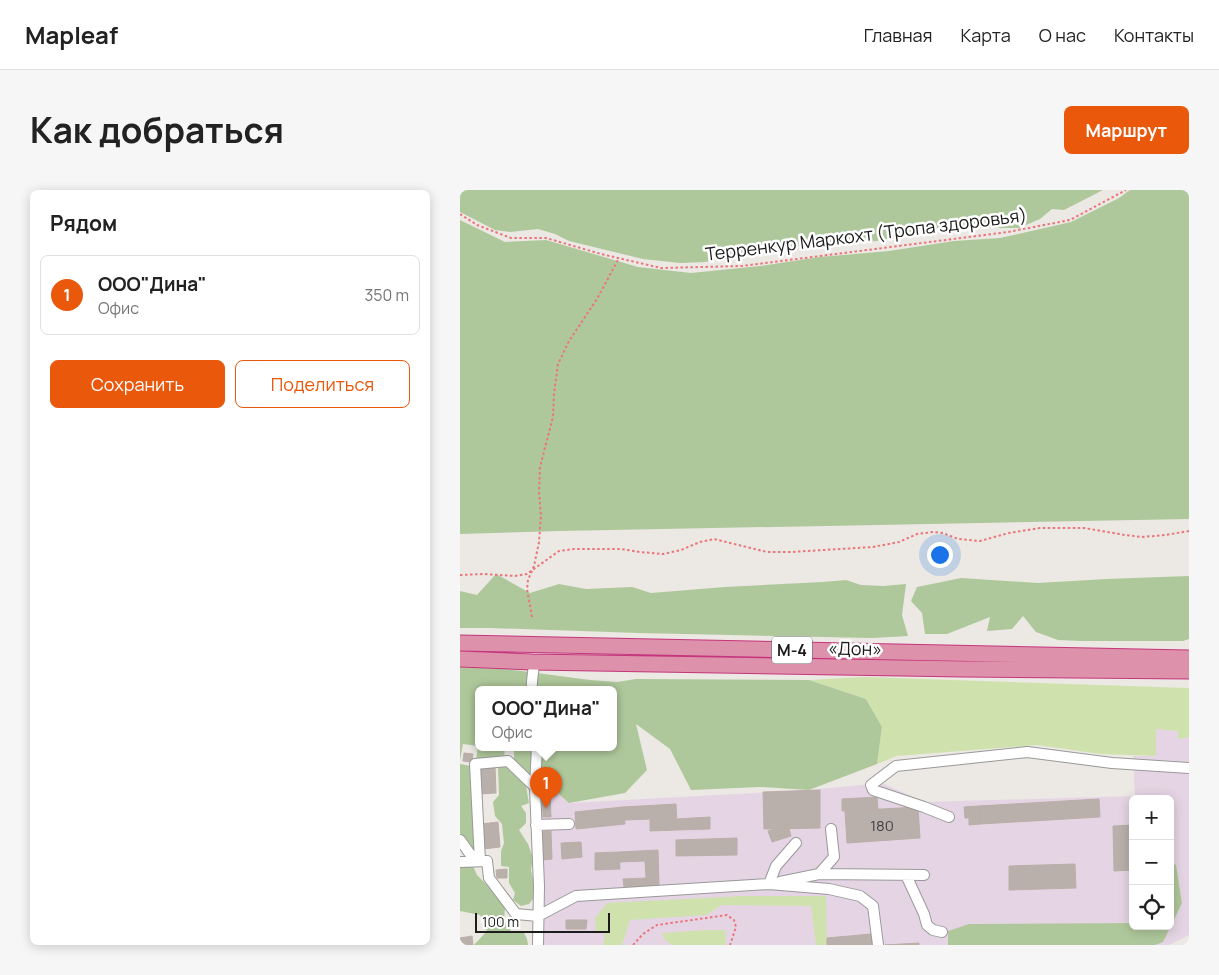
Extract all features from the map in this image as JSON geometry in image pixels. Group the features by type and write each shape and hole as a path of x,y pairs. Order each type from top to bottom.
{"highway":[{"name":"«Дон»","path":"460,643 1189,658"},
{"name":"«Дон»","path":"460,659 534,662 1189,672"}],"street":[{"path":"532,686 534,662"},
{"path":"537,751 535,787 539,886 538,945"},
{"path":"949,817 924,806 873,790 871,785 896,766 1027,752 1112,763 1189,768"},
{"path":"478,861 474,764 508,761 535,787"},
{"path":"536,825 569,824"},
{"path":"819,874 834,857 831,829"},
{"path":"460,840 478,861"},
{"path":"769,884 776,866 796,843"},
{"path":"460,862 487,862 489,878 516,914 538,916 576,896 769,884 819,874 924,875"},
{"path":"906,875 927,925 933,930 942,932"},
{"path":"769,884 829,890 860,896 873,906 878,945"}],"path":[{"name":"Терренкур Маркохт (Тропа здоровья)","path":"460,214 477,225 511,238 546,238 661,268 742,266 1008,232 1070,220 1126,190"},
{"path":"532,617 527,589 539,542 541,515 539,492 540,467 553,417 558,364 569,341 597,299 618,258"},
{"path":"460,575 515,576 526,574 559,551 574,548 621,549 662,554 714,539 766,552 791,552 873,547 899,542 917,534 933,532 943,533 958,539 980,541 1009,533 1040,528 1084,528 1142,536 1189,531"},
{"path":"633,945 643,934 657,925 727,915 734,920 736,927 730,945"}],"shaded area":[{"path":"1156,729 1178,731 1178,739 1189,737 1189,935 1169,945 544,945 541,787 551,787 570,803 809,790 882,783 924,802 1129,796 1129,930 1174,930 1174,795 1135,795 1133,756 1155,756"}],"green space":[{"path":"460,190 1103,190 1064,210 1052,209 1040,219 1019,228 945,227 876,241 792,247 705,262 680,263 643,259 569,241 538,229 510,232 495,230 460,212"},
{"path":"1130,190 1189,190 1189,519 460,534 460,220 505,242 546,240 638,267 691,273 760,266 820,257 889,251 954,241 1000,238 1071,222 1119,198"},
{"path":"496,574 530,593 559,584 586,589 632,587 651,593 846,580 861,585 906,584 902,615 908,636 872,638 460,628 460,591 477,595"},
{"path":"1189,576 1189,639 1183,641 1058,640 1036,632 1023,616 1012,629 987,631 990,617 947,634 925,634 922,613 911,601 917,587 961,578 1038,583"},
{"path":"460,667 506,669 617,682 636,679 809,680 866,699 882,727 877,764 809,790 760,787 691,790 670,749 636,724 647,770 625,793 569,803 551,787 541,787 514,759 514,751 617,751 617,686 475,686 475,746 463,744 460,760"},
{"path":"864,677 1189,688 1189,737 1178,739 1178,731 1156,729 1156,756 1100,754 1037,745 897,756 877,764 882,727 866,699 809,680"},
{"path":"477,751 505,751 504,758 476,760"},
{"path":"460,764 471,766 478,857 460,833"},
{"path":"506,765 525,781 529,803 521,806 526,813 526,823 519,830 528,844 533,858 531,870 534,884 533,899 529,904 521,906 513,900 515,893 509,883 509,867 501,866 501,851 504,843 502,824 495,816 493,802 499,795 498,768"},
{"path":"1174,864 1176,865 1182,903 1174,919"},
{"path":"460,866 473,866 477,875 499,897 505,908 504,920 511,931 523,931 528,945 474,945 487,931 480,915 460,911"},
{"path":"743,896 826,896 827,945 816,945 811,906 722,905 706,915 630,920 622,945 603,945 605,934 596,932 595,918 607,903"},
{"path":"1129,923 1129,930 1169,930 1163,942 1155,945 948,945 948,931 969,924"},
{"path":"725,930 726,945 672,945 664,939 662,933"}],"building":[{"path":"464,753 473,754 472,762 463,761"},
{"path":"495,765 496,793 479,794 477,766"},
{"path":"820,790 820,828 764,829 763,792"},
{"path":"542,791 550,791 551,817 543,817"},
{"path":"877,797 878,809 842,811 842,799"},
{"path":"1099,799 1100,817 980,824 979,806"},
{"path":"676,804 677,830 650,831 650,819 625,820 623,807"},
{"path":"979,806 980,824 969,825 969,818 965,818 964,807"},
{"path":"623,807 625,824 576,829 575,812"},
{"path":"918,807 920,838 847,843 845,811"},
{"path":"710,817 710,829 677,830 676,819"},
{"path":"498,822 500,847 483,849 481,824"},
{"path":"788,825 791,836 772,842 768,831"},
{"path":"1129,825 1129,870 1114,871 1113,826"},
{"path":"551,831 552,859 544,860 542,832"},
{"path":"737,838 737,855 676,856 676,840"},
{"path":"581,842 582,857 562,859 561,843"},
{"path":"658,850 659,886 624,887 623,879 646,878 645,861 619,862 619,852"},
{"path":"619,852 620,869 595,870 595,853"},
{"path":"1075,864 1076,888 1009,890 1009,866"},
{"path":"507,869 507,878 497,878 496,870"},
{"path":"566,920 587,920 586,929 566,929"},
{"path":"871,934 872,945 827,945 827,938"},
{"path":"472,936 473,945 460,945 460,938"},
{"path":"919,943 919,945 885,945"}],"place":[{"name":"ООО\"Дина\"","path":"546,808"}]}
